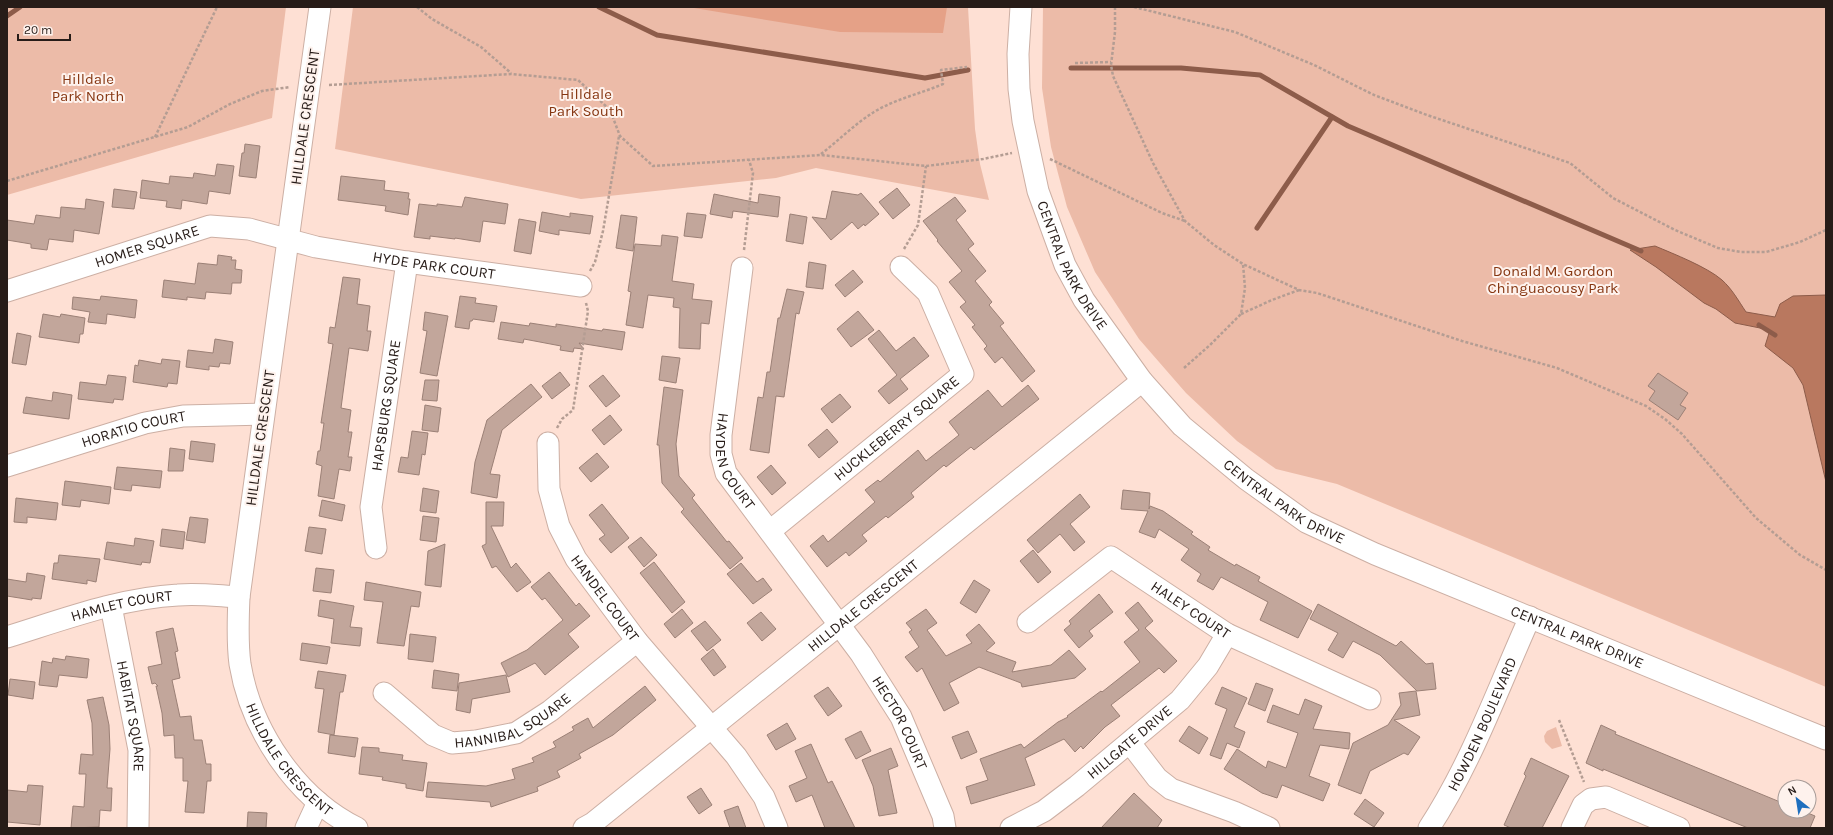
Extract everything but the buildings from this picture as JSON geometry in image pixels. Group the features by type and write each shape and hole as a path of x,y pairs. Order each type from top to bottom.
{"street":[{"name":"HILLDALE CRESCENT","path":"320,7 263,414 239,597 238,625 240,663 247,692 258,721 271,746 292,775 318,802 346,823 357,828"},
{"name":"CENTRAL PARK DRIVE","path":"1021,7 1018,54 1019,89 1023,121 1038,191 1065,266 1084,300 1142,381 1182,426 1246,479 1306,522 1375,554 1826,739"},
{"name":"HOMER SQUARE","path":"7,291 210,226 249,229 288,240"},
{"name":"HYDE PARK COURT","path":"288,240 316,247 407,262 581,286"},
{"name":"HAPSBURG SQUARE","path":"376,548 371,507 407,262"},
{"name":"HUCKLEBERRY SQUARE","path":"770,531 963,374 928,293 901,267"},
{"name":"HAYDEN COURT","path":"742,268 721,435 721,454 726,473 840,625"},
{"name":"HILLDALE CRESCENT","path":"591,826 1142,381"},
{"name":"HORATIO COURT","path":"7,466 145,423 183,416 263,414"},
{"name":"HANDEL COURT","path":"548,443 550,489 559,526 576,559 637,641 713,728 746,770 764,797 777,828"},
{"name":"HALEY COURT","path":"1028,622 1111,557 1227,634 1370,699"},
{"name":"HAMLET COURT","path":"7,637 111,606 145,598 178,594 239,597"},
{"name":"HABITAT SQUARE","path":"111,606 139,750 138,828"},
{"name":"HOWDEN BOULEVARD","path":"1429,828 1448,799 1471,755 1530,617"},
{"name":"HECTOR COURT","path":"840,625 861,654 901,717 943,816 945,828"},
{"name":"HILLGATE DRIVE","path":"1011,828 1044,811 1130,743 1180,700 1208,666 1227,634"},
{"name":"HANNIBAL SQUARE","path":"384,693 433,735 452,743 476,742 516,733 550,711 637,641"},
{"path":"1130,743 1157,778 1171,789 1234,812 1269,828"},
{"path":"1572,828 1583,805 1591,799 1606,797 1679,828"},
{"path":"306,828 318,802"}],"path":[{"path":"155,138 217,7"},
{"path":"417,7 432,19 481,48 511,74"},
{"path":"1114,7 1115,32 1111,64 1112,72 1152,163 1185,221 1214,245 1243,264 1299,290 1317,293 1462,341 1557,368 1646,406 1665,419 1682,434 1756,518 1800,554 1826,570"},
{"path":"1134,7 1235,32 1314,65 1374,95 1427,115 1570,163 1613,198 1675,230 1718,248 1741,252 1766,252 1800,242 1826,230"},
{"path":"1075,63 1111,64"},
{"path":"821,155 873,112 895,101 920,94 943,84 941,70 967,67"},
{"path":"7,181 188,127 230,104 262,91 277,88 511,74 578,80 610,110 620,136 653,166 821,155 926,166 983,159 1030,149 1087,175 1162,214 1185,221"},
{"path":"548,443 562,419 573,410 588,311 581,286 595,262 620,136"},
{"path":"742,268 753,172 749,160"},
{"path":"901,267 905,248 918,225 926,166"},
{"path":"1241,314 1245,288 1243,264"},
{"path":"1184,368 1210,346 1241,314 1299,290"},
{"path":"1559,720 1591,799"}],"green space":[{"name":"Hilldale Park North","path":"7,7 286,7 272,118 7,195"},
{"name":"Hilldale Park South","path":"353,7 968,7 975,129 980,164 989,200 816,168 776,178 581,199 335,149"},
{"name":"Donald M. Gordon Chinguacousy Park","path":"1043,7 1826,7 1826,687 1337,484 1276,469 1237,441 1186,393 1139,339 1095,272 1067,207 1051,147 1042,88"},
{"path":"1556,727 1562,746 1552,749 1545,742 1544,736 1547,731"}],"shaded area":[{"path":"688,7 947,7 943,33 840,32"},
{"path":"1655,246 1690,261 1716,275 1729,287 1746,312 1775,317 1780,304 1793,296 1826,295 1826,482 1803,385 1793,368 1765,346 1770,330 1735,323 1716,309 1704,303 1656,267 1630,250"}],"waterway":[{"path":"7,16 20,7"},
{"path":"599,7 657,35 925,78 968,70"},
{"path":"1071,68 1181,68 1260,75 1348,126 1641,251"},
{"path":"1257,228 1332,117"},
{"path":"1759,325 1775,335"}]}
